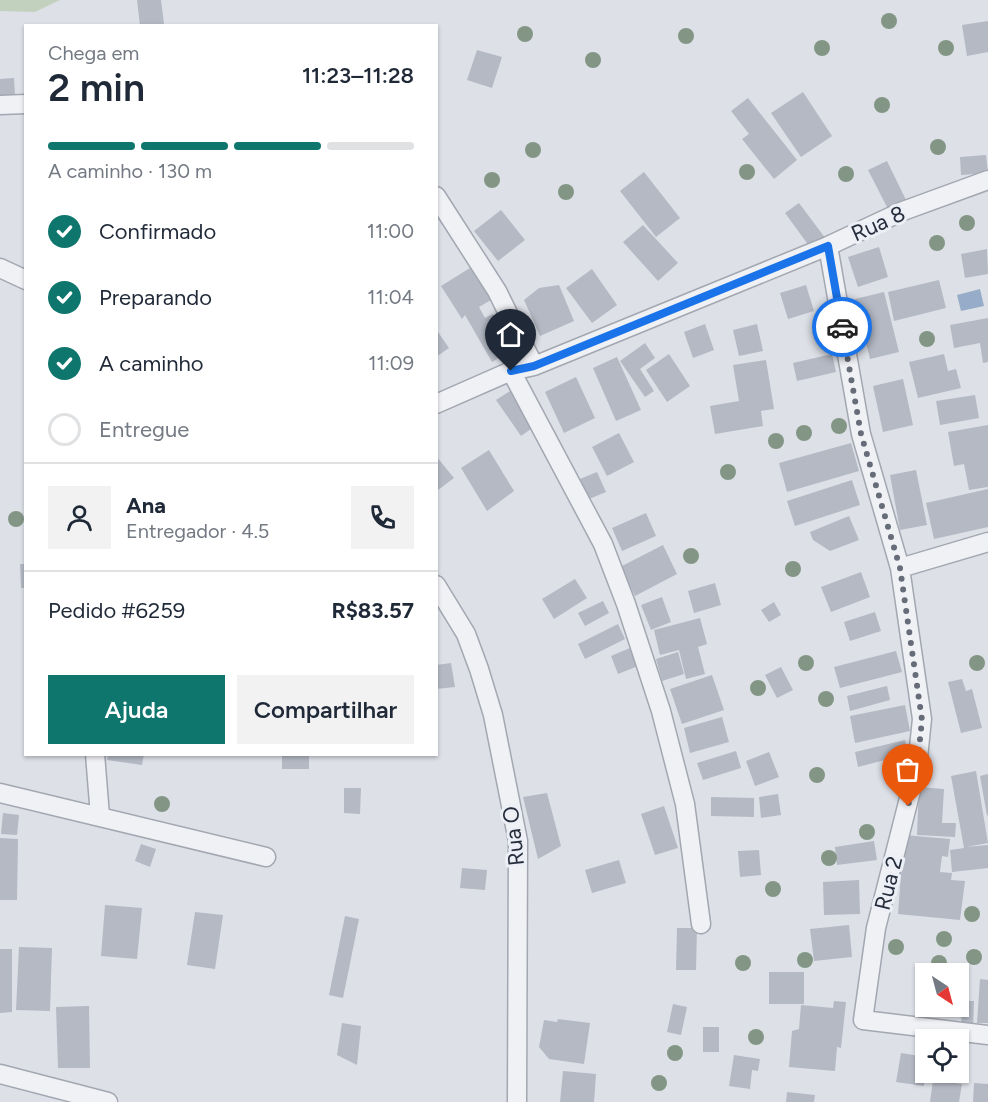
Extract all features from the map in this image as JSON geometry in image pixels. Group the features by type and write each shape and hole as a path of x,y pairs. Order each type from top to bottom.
{"street":[{"path":"0,105 24,104"},
{"name":"Rua 8","path":"438,403 511,371 534,366 828,246 903,212 988,180"},
{"path":"438,199 497,291 534,366"},
{"name":"Rua 2","path":"828,246 861,434 900,568 922,720 917,768 876,928 863,1020 988,1035"},
{"path":"0,268 24,279"},
{"path":"511,371 603,544 626,604 662,711 685,804 701,924"},
{"path":"900,568 988,542"},
{"name":"Rua O","path":"438,588 466,634 483,680 493,715 518,841 517,1102"},
{"path":"95,756 100,816"},
{"path":"0,793 266,857"},
{"path":"0,1074 108,1102"}],"green space":[{"path":"0,0 60,0 35,12 0,11"}],"water":[{"path":"980,289 984,306 961,311 957,295"}],"building":[{"path":"137,0 161,0 164,24 140,24"},
{"path":"988,21 988,52 967,56 962,25"},
{"path":"477,50 502,57 492,88 467,80"},
{"path":"14,78 15,95 0,96 0,79"},
{"path":"803,92 832,136 801,157 771,113"},
{"path":"748,98 797,160 774,179 742,139 749,134 731,111"},
{"path":"986,155 988,173 961,175 960,157"},
{"path":"887,161 906,200 888,209 868,170"},
{"path":"644,172 680,218 656,237 620,191"},
{"path":"799,203 826,239 812,250 785,213"},
{"path":"501,210 525,240 498,261 474,231"},
{"path":"643,225 678,263 658,281 623,242"},
{"path":"879,247 888,277 858,287 848,257"},
{"path":"987,249 988,274 965,278 961,254"},
{"path":"470,268 491,300 479,307 485,318 493,314 499,324 505,320 520,346 492,362 465,315 462,319 441,286"},
{"path":"592,269 617,305 592,323 566,288"},
{"path":"939,280 946,308 894,321 888,292"},
{"path":"559,285 574,321 540,336 524,300 539,288"},
{"path":"806,285 814,311 788,319 780,293"},
{"path":"884,292 899,352 870,359 855,299"},
{"path":"988,318 988,362 983,363 980,343 954,348 950,325"},
{"path":"705,324 714,350 693,358 684,332"},
{"path":"757,324 763,351 739,356 733,330"},
{"path":"438,332 449,348 438,356"},
{"path":"645,343 655,358 640,369 654,391 645,397 620,361"},
{"path":"669,354 690,386 667,402 646,370"},
{"path":"832,354 836,372 797,381 793,363"},
{"path":"944,354 948,371 956,369 961,388 918,398 909,362"},
{"path":"617,357 641,410 616,421 593,368"},
{"path":"766,360 774,409 761,411 763,426 715,434 710,406 739,401 733,365"},
{"path":"576,377 595,418 564,433 545,392"},
{"path":"903,379 913,425 883,432 873,386"},
{"path":"513,389 538,424 521,436 496,400"},
{"path":"975,395 979,418 940,425 936,401"},
{"path":"988,425 988,487 969,490 964,464 954,466 948,432"},
{"path":"619,433 634,462 607,476 592,447"},
{"path":"851,443 859,471 787,492 779,463"},
{"path":"489,450 514,491 487,511 461,468"},
{"path":"438,458 454,478 438,490"},
{"path":"916,470 927,525 900,530 890,475"},
{"path":"597,472 606,492 589,499 580,479"},
{"path":"852,480 860,505 795,526 787,501"},
{"path":"988,489 988,527 934,539 926,503"},
{"path":"646,513 656,536 622,551 612,528"},
{"path":"849,516 859,540 830,551 813,540 810,532"},
{"path":"663,545 677,574 635,596 620,567"},
{"path":"20,564 24,564 24,588 21,588"},
{"path":"861,572 870,597 831,612 821,587"},
{"path":"575,579 587,598 554,619 542,599"},
{"path":"715,583 721,605 694,613 688,591"},
{"path":"662,597 671,622 651,630 641,605"},
{"path":"603,601 609,613 585,626 578,613"},
{"path":"774,602 781,615 769,622 761,610"},
{"path":"875,612 881,631 850,641 844,622"},
{"path":"700,618 707,644 698,647 705,674 686,679 679,650 660,655 654,630"},
{"path":"618,624 625,639 585,659 578,644"},
{"path":"630,648 638,666 618,674 611,656"},
{"path":"896,651 902,672 840,688 834,667"},
{"path":"678,652 684,674 662,681 656,659"},
{"path":"451,663 455,687 438,689 438,665"},
{"path":"781,667 793,690 777,698 765,675"},
{"path":"712,675 724,710 682,724 670,689"},
{"path":"962,679 966,691 972,689 982,728 961,733 948,682"},
{"path":"887,686 890,700 850,711 847,696"},
{"path":"905,705 910,731 855,743 850,716"},
{"path":"722,717 729,742 690,753 684,728"},
{"path":"905,740 908,754 858,767 855,752"},
{"path":"736,751 741,768 703,780 697,763"},
{"path":"769,752 779,777 755,786 746,761"},
{"path":"108,756 144,756 142,765 107,760"},
{"path":"282,756 309,756 309,769 282,769"},
{"path":"976,771 988,843 966,847 988,845 988,868 952,872 950,850 964,848 951,776"},
{"path":"988,774 988,815 987,816 980,776"},
{"path":"919,787 944,789 942,823 956,823 955,837 917,835"},
{"path":"344,788 361,788 360,814 344,813"},
{"path":"547,793 561,846 538,859 523,797"},
{"path":"778,794 781,815 761,818 759,797"},
{"path":"711,797 754,798 754,817 711,816"},
{"path":"664,806 678,848 655,855 641,814"},
{"path":"3,813 19,815 17,835 1,834"},
{"path":"904,835 950,839 948,857 942,856 940,872 952,873 951,880 965,881 960,920 898,914"},
{"path":"0,838 18,839 17,900 0,900"},
{"path":"874,841 877,860 837,865 835,847"},
{"path":"141,844 156,849 150,867 135,861"},
{"path":"759,850 761,875 740,877 738,851"},
{"path":"619,860 626,883 592,893 585,870"},
{"path":"462,868 487,870 485,890 460,888"},
{"path":"859,880 860,914 824,915 823,882"},
{"path":"105,905 142,908 137,959 101,956"},
{"path":"195,912 223,915 215,969 187,965"},
{"path":"345,916 359,919 343,998 329,995"},
{"path":"849,925 852,957 814,961 810,929"},
{"path":"677,928 697,928 696,970 676,970"},
{"path":"19,947 52,948 50,1011 16,1010"},
{"path":"0,949 12,949 12,1012 0,1013"},
{"path":"769,972 804,972 804,1004 769,1004"},
{"path":"980,979 988,980 988,1023 977,1023"},
{"path":"834,1001 846,1002 841,1048 837,1047 835,1071 789,1067 792,1031 799,1029 801,1005 833,1008"},
{"path":"969,1001 974,1001 973,1031 961,1029 961,1017 969,1017"},
{"path":"673,1004 687,1007 681,1035 667,1032"},
{"path":"89,1006 90,1068 58,1068 56,1007"},
{"path":"558,1019 590,1023 584,1064 549,1059 539,1047 544,1020 557,1022"},
{"path":"342,1023 361,1026 357,1065 337,1055"},
{"path":"703,1027 719,1027 719,1052 703,1052"},
{"path":"901,1053 915,1055 915,1083 924,1083 924,1086 896,1082"},
{"path":"734,1055 760,1059 758,1071 752,1070 750,1089 729,1086"},
{"path":"563,1071 596,1074 594,1102 560,1102"},
{"path":"933,1083 962,1084 959,1102 930,1102"},
{"path":"974,1083 988,1084 988,1102 973,1102"},
{"path":"787,1092 815,1095 814,1102 786,1102"}],"way so far":[{"path":"842,327 861,434 900,568 922,720 917,768 908,806"}],"route":[{"path":"511,371 534,366 828,246 842,327"}]}
